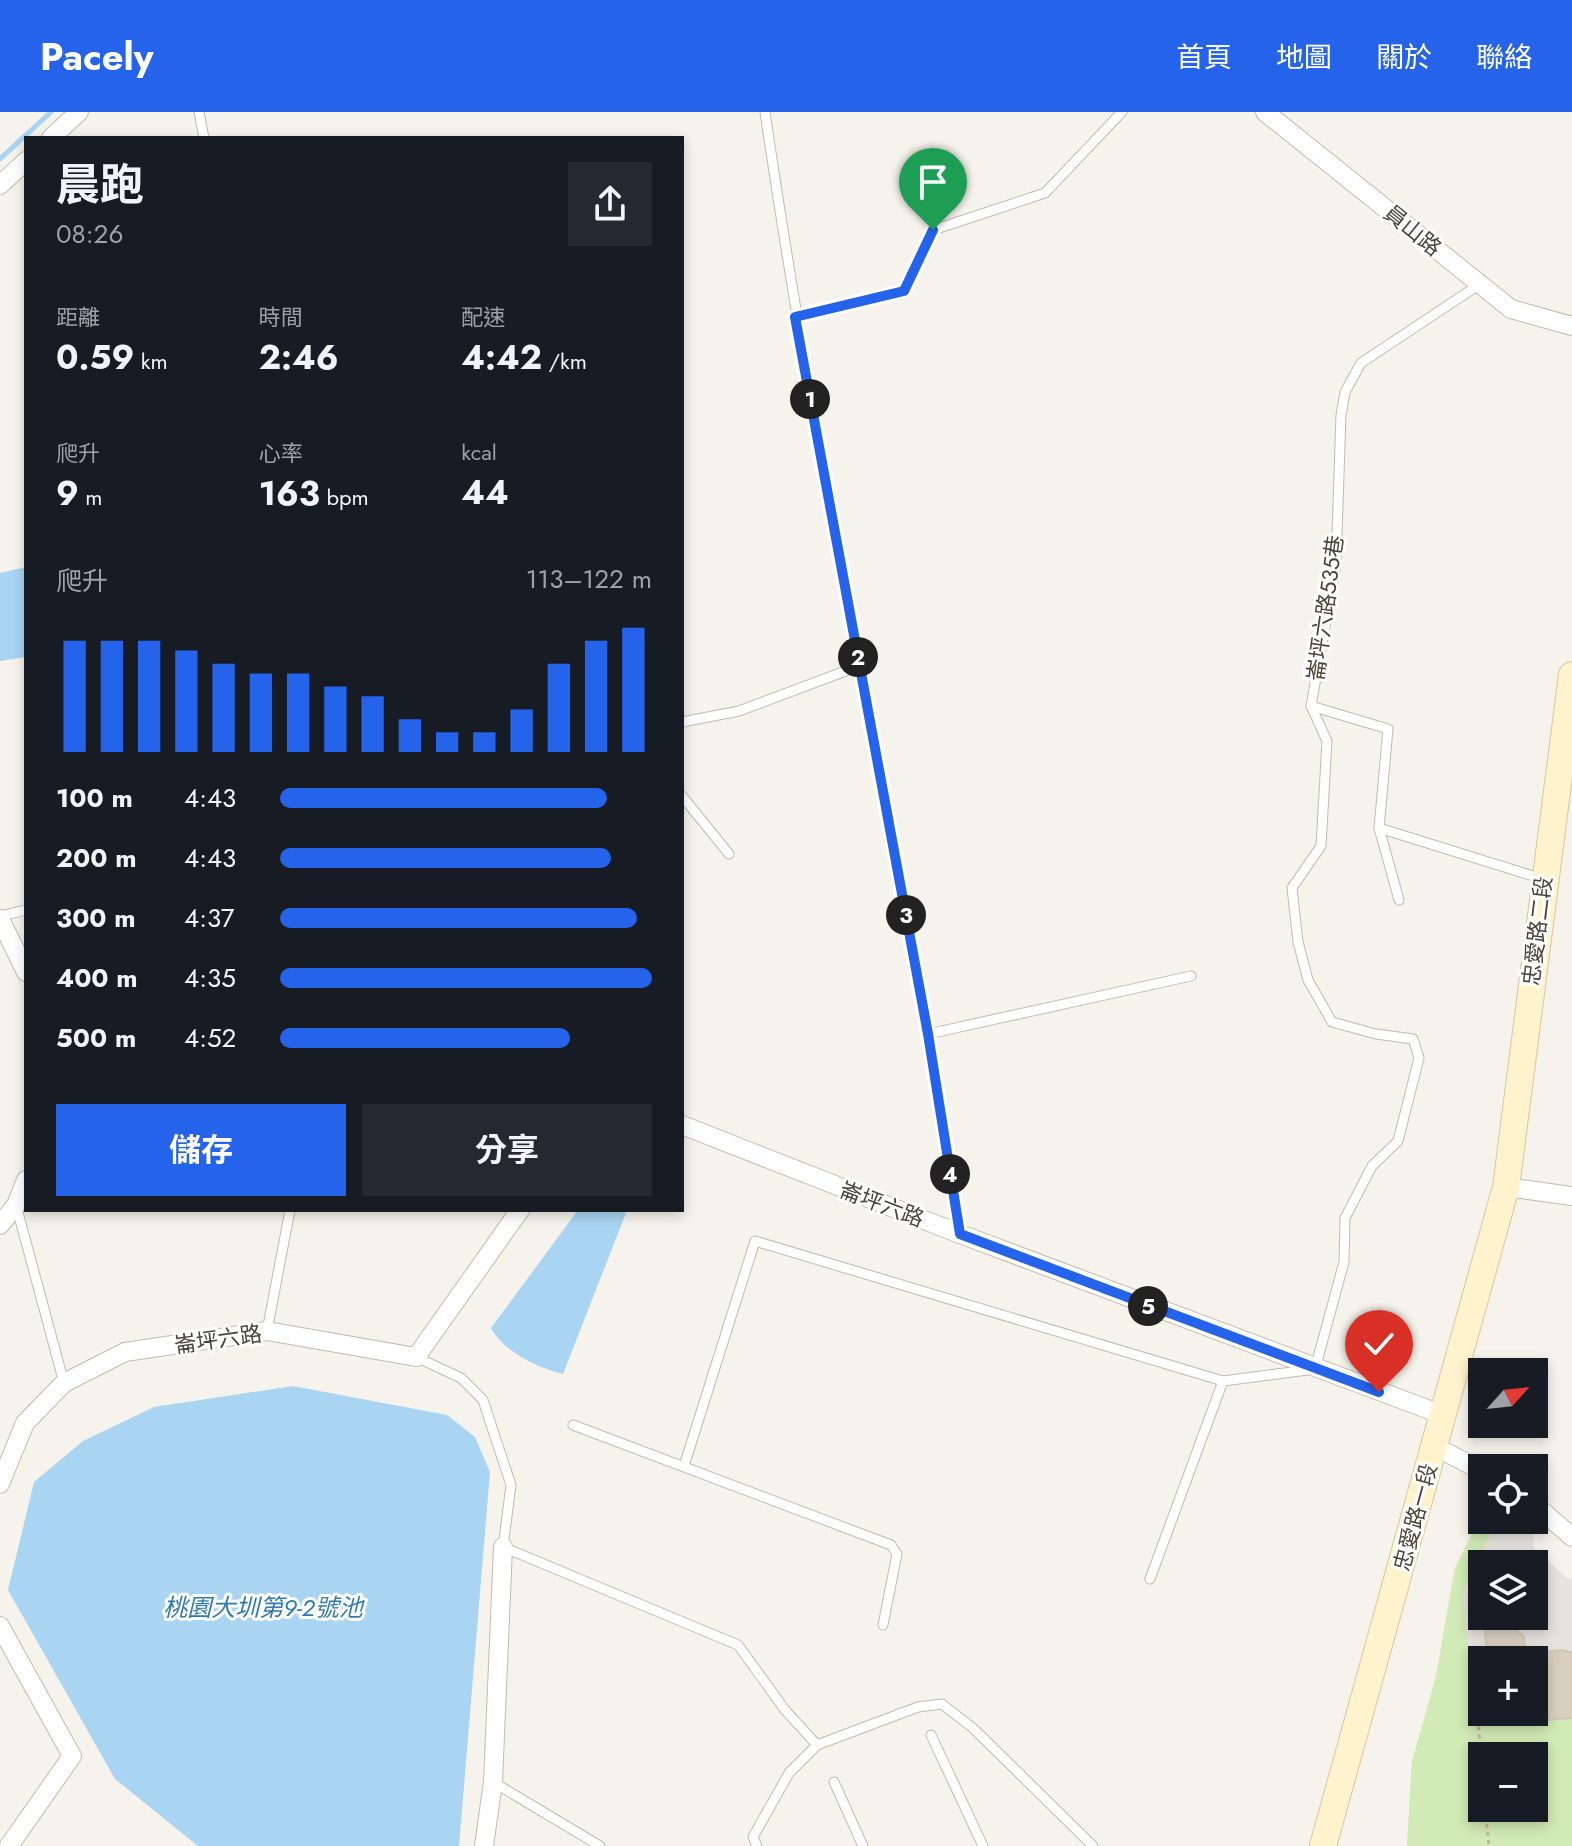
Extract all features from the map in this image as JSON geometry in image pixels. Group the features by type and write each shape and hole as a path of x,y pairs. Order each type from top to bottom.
{"main road":[{"name":"忠愛路二段","path":"1506,1187 1543,879 1572,675"},
{"name":"忠愛路一段","path":"1323,1846 1506,1187"}],"street":[{"path":"53,136 79,112"},
{"name":"員山路","path":"1265,112 1511,309 1572,326"},
{"path":"0,185 24,163"},
{"path":"0,918 24,968"},
{"name":"崙坪六路","path":"684,1126 960,1234 1443,1415"},
{"path":"0,1225 16,1205 24,1185"},
{"path":"1506,1187 1572,1196"},
{"path":"416,1357 519,1212"},
{"name":"崙坪六路","path":"0,1484 25,1423 64,1383 125,1352 267,1331 416,1357"},
{"path":"1434,1446 1468,1464"},
{"path":"1548,1516 1572,1537"},
{"path":"484,1846 493,1782 503,1547"},
{"path":"0,1626 72,1756 9,1846"}],"lane":[{"path":"199,112 204,136"},
{"path":"765,112 795,317 928,1034 960,1234"},
{"path":"795,317 904,291 933,230 1045,193 1122,112"},
{"name":"崙坪六路535巷","path":"1315,1369 1344,1262 1345,1218 1372,1166 1398,1141 1419,1058 1413,1039 1376,1034 1332,1022 1308,980 1298,942 1292,888 1321,846 1327,741 1311,706 1336,565 1341,415 1345,392 1361,363 1480,284"},
{"path":"684,722 739,711 859,666"},
{"path":"1311,706 1388,729 1379,828 1399,900"},
{"path":"684,798 729,854"},
{"path":"1379,828 1543,879"},
{"path":"0,918 24,911"},
{"path":"928,1034 1191,976"},
{"path":"16,1205 64,1383"},
{"path":"267,1331 290,1212"},
{"path":"684,1466 755,1241 1223,1381 1315,1369"},
{"path":"416,1357 461,1378 483,1400 511,1485 503,1547 738,1645 785,1710 817,1745"},
{"path":"1150,1579 1223,1381"},
{"path":"573,1425 891,1545 897,1554 883,1625"},
{"path":"757,1846 753,1837 789,1773 817,1745 918,1707 942,1704 974,1729 1093,1846"},
{"path":"931,1735 983,1846"},
{"path":"493,1782 600,1846"},
{"path":"834,1782 863,1846"}],"path":[{"path":"1486,1822 1489,1846"}],"shaded area":[{"path":"1472,1534 1532,1534 1536,1550 1468,1550 1468,1630 1548,1630 1548,1561 1568,1579 1572,1578 1572,1846 1407,1846 1412,1762 1436,1676 1455,1568"}],"green space":[{"path":"1472,1534 1492,1534 1482,1550 1468,1550 1468,1580 1463,1591 1468,1655 1468,1726 1548,1726 1548,1720 1572,1718 1572,1846 1407,1846 1412,1762 1436,1676 1455,1568"}],"water":[{"path":"24,567 24,657 0,661 0,573"},
{"path":"577,1212 626,1213 563,1374 522,1357 504,1344 491,1328"},
{"name":"桃園大圳第9-2號池","path":"293,1386 447,1415 475,1437 490,1472 459,1846 198,1846 115,1779 8,1590 34,1482 83,1441 154,1407"}],"building":[{"path":"1485,1630 1516,1630 1524,1637 1525,1646 1486,1646"},
{"path":"1563,1650 1572,1653 1572,1718 1548,1720 1548,1652"}],"waterway":[{"path":"25,136 51,112"},
{"path":"0,159 24,137"}],"route":[{"path":"933,230 904,291 795,317 928,1034 960,1234 1379,1392"}]}
